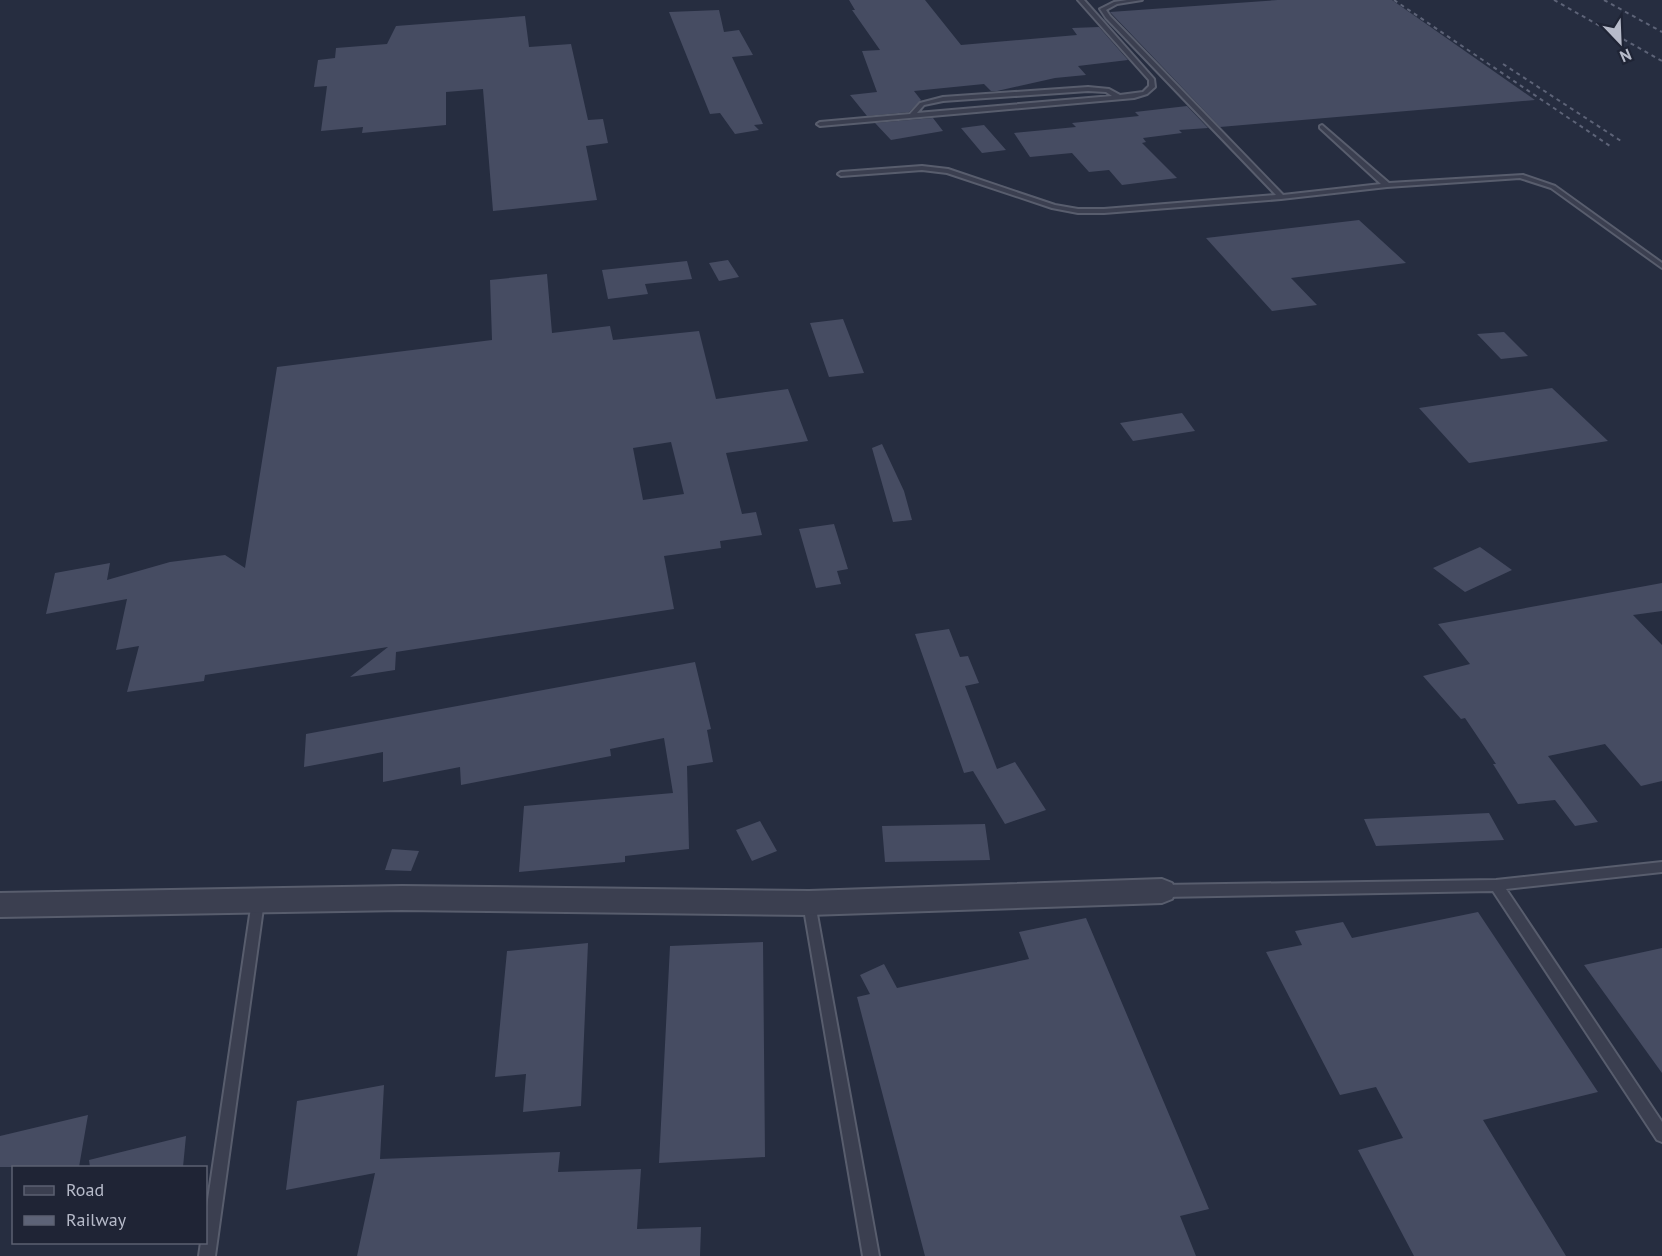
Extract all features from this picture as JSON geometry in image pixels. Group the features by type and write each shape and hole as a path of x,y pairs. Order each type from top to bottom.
{"street":[{"path":"0,904 402,898 809,903 1162,891"}],"lane":[{"path":"820,124 1118,98 1145,93 1152,87 1152,80 1082,0"},
{"path":"1139,0 1116,3 1103,9 1132,43 1281,197"},
{"path":"912,116 922,104 943,99 1088,89 1107,90 1118,98"},
{"path":"1322,127 1387,185"},
{"path":"841,174 922,168 948,171 1054,207 1078,211 1104,211 1281,197 1387,185 1521,176 1553,187 1662,266"},
{"path":"1162,891 1496,885 1662,867"},
{"path":"1496,885 1662,1135"},
{"path":"207,1256 258,901"},
{"path":"809,903 871,1256"}],"building":[{"path":"849,0 925,0 961,45 1077,35 1072,28 1099,27 1128,60 1078,66 1086,75 1055,78 997,91 991,91 984,84 914,91 921,100 909,112 867,116 850,95 877,92 862,51 880,50 852,10 855,10"},
{"path":"1278,0 1392,0 1535,100 1220,127 1110,12"},
{"path":"719,10 724,32 739,30 753,55 732,57 763,124 754,125 759,130 735,134 720,113 710,114 669,12"},
{"path":"525,16 529,47 571,44 588,120 603,119 608,143 586,146 597,200 493,211 483,89 446,92 446,125 362,133 363,127 321,131 327,86 314,87 318,60 335,58 336,48 387,44 396,26"},
{"path":"1187,106 1208,128 1179,130 1182,133 1143,138 1146,142 1142,143 1177,178 1122,185 1109,170 1089,172 1072,153 1030,157 1014,133 1076,127 1072,123 1139,116 1135,112"},
{"path":"933,118 943,131 891,140 875,123"},
{"path":"984,125 1006,150 982,153 961,128"},
{"path":"1359,220 1406,263 1291,278 1317,305 1272,311 1206,238"},
{"path":"728,260 739,277 719,281 709,263"},
{"path":"687,261 692,279 645,284 648,294 608,299 602,270"},
{"path":"547,274 552,333 610,326 613,340 699,331 716,399 788,389 808,441 726,453 742,514 756,512 762,535 720,541 721,548 664,556 674,609 396,652 395,670 350,677 388,647 205,675 204,681 127,692 139,646 116,650 127,599 46,614 55,573 110,563 107,580 170,562 225,555 245,568 277,367 492,340 490,280","holes":["671,442 684,494 643,500 633,448"]},
{"path":"843,319 864,373 829,377 810,323"},
{"path":"1504,332 1528,356 1501,359 1477,334"},
{"path":"1552,388 1608,441 1469,463 1419,408"},
{"path":"1182,413 1195,431 1133,441 1120,423"},
{"path":"882,444 904,491 912,520 893,522 872,448"},
{"path":"834,524 848,569 837,571 841,584 816,588 799,529"},
{"path":"1480,547 1512,570 1465,592 1433,568"},
{"path":"1662,583 1662,611 1633,615 1662,645 1662,781 1641,786 1605,744 1548,756 1598,822 1575,826 1555,800 1518,804 1493,764 1496,764 1465,718 1461,719 1423,676 1470,664 1438,624"},
{"path":"949,629 960,657 968,656 979,683 965,686 997,769 1015,762 1046,810 1005,824 973,771 964,773 915,634"},
{"path":"695,662 711,729 707,730 713,762 687,766 689,849 625,856 625,862 519,872 524,806 673,793 664,738 610,749 611,756 461,785 460,767 383,782 383,752 304,767 306,734"},
{"path":"1489,813 1504,840 1376,846 1364,819"},
{"path":"760,821 777,851 752,861 736,830"},
{"path":"985,824 990,860 885,862 882,826"},
{"path":"392,849 419,851 411,871 385,870"},
{"path":"1478,912 1598,1092 1483,1120 1566,1256 1414,1256 1358,1150 1403,1138 1376,1087 1340,1095 1266,952 1302,945 1295,931 1343,922 1352,938"},
{"path":"1086,918 1209,1209 1180,1216 1196,1256 925,1256 857,997 870,994 860,975 884,964 897,988 1029,959 1019,932"},
{"path":"763,942 765,1157 659,1163 670,946"},
{"path":"588,943 581,1106 523,1112 526,1074 495,1077 507,951"},
{"path":"1662,948 1662,1073 1584,965"},
{"path":"384,1085 380,1159 560,1152 558,1172 641,1169 637,1229 701,1227 700,1256 357,1256 375,1173 286,1190 297,1101"},
{"path":"88,1115 79,1166 0,1167 0,1136"},
{"path":"186,1136 183,1166 90,1166 89,1160"}],"railway":[{"path":"1394,0 1610,146"},
{"path":"1554,0 1662,61"},
{"path":"1604,0 1662,32"},
{"path":"1503,64 1621,141"}]}
